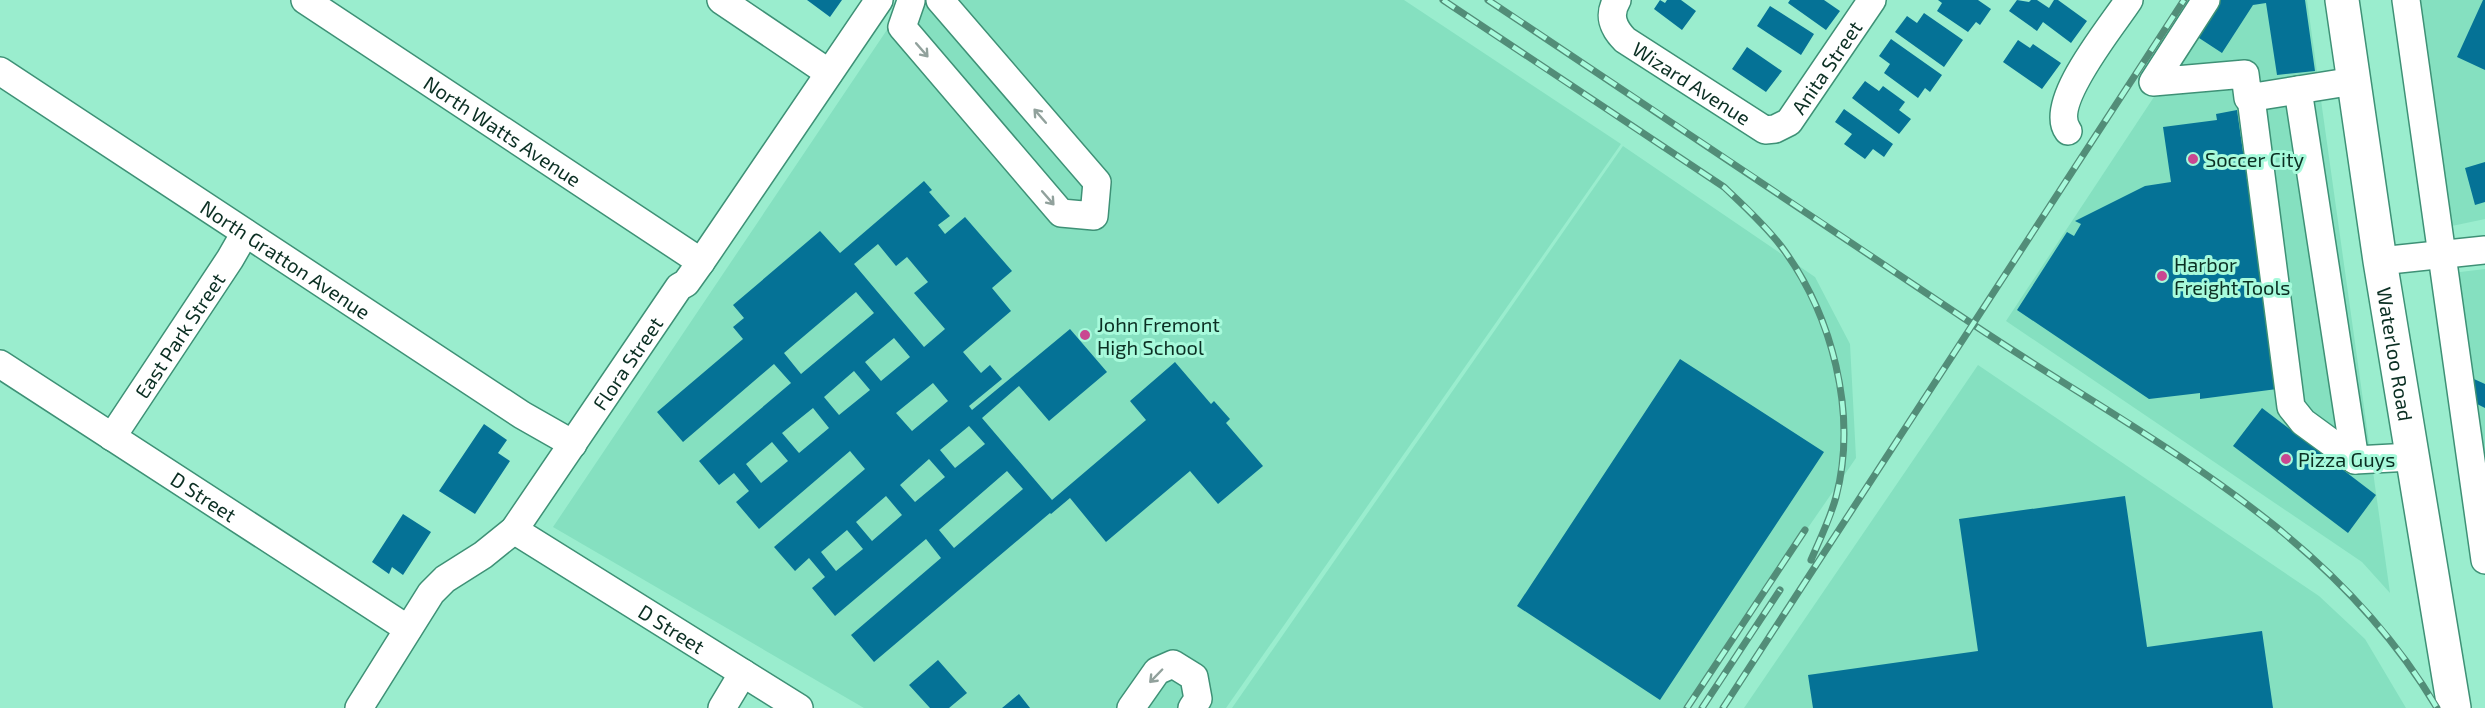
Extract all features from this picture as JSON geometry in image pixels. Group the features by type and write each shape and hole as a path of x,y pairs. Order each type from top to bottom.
{"main road":[{"name":"Waterloo Road","path":"2342,0 2411,457 2454,708"}],"street":[{"name":"North Watts Avenue","path":"305,0 701,262"},
{"path":"721,0 829,74"},
{"name":"Flora Street","path":"359,708 431,593 445,579 483,555 514,530 679,287 686,283 701,262 879,0"},
{"path":"913,0 902,27 1061,213 1094,216 1097,182 940,0"},
{"name":"Anita Street","path":"1775,129 1789,122 1872,0"},
{"path":"2068,131 2063,118 2070,90 2129,0"},
{"path":"2206,0 2153,81 2245,74 2248,98 2251,98 2291,407 2303,422 2355,460 2411,457"},
{"path":"2406,0 2485,561"},
{"name":"Wizard Avenue","path":"1615,13 1625,40 1758,127 1765,130 1775,129"},
{"name":"North Gratton Avenue","path":"0,71 522,415 573,444"},
{"path":"2251,98 2354,81"},
{"path":"2298,90 2355,460"},
{"name":"East Park Street","path":"112,437 230,259 245,232"},
{"path":"2380,261 2485,250"},
{"name":"D Street","path":"0,364 408,629"},
{"name":"D Street","path":"514,530 799,708"},
{"path":"1131,708 1157,671 1173,664 1194,677 1198,699 1192,708"},
{"path":"722,708 742,673"}],"shaded area":[{"name":"John Fremont High School","path":"907,0 1404,0 1621,144 1226,708 864,708 553,527"},
{"path":"2218,0 2307,0 2390,593 2362,562 2006,321"},
{"path":"2413,0 2485,0 2485,219 2447,227"},
{"path":"1623,146 1815,277 1850,344 1856,458 1684,708 1232,708"},
{"path":"2485,269 2485,496 2452,273"},
{"path":"1978,365 2319,596 2365,639 2406,708 1744,708"}],"building":[{"path":"807,0 842,0 830,17"},
{"path":"1660,0 1665,3 1667,0 1681,0 1696,11 1682,30 1654,9"},
{"path":"1790,0 1824,0 1840,11 1826,30 1788,3"},
{"path":"1938,0 1978,0 1991,9 1980,25 1976,22 1968,32 1937,11 1942,3"},
{"path":"2017,0 2029,2 2037,0 2049,8 2054,0 2058,0 2087,21 2071,43 2043,22 2037,31 2009,11"},
{"path":"2220,0 2305,0 2315,71 2277,75 2266,3 2253,5 2222,53 2196,36"},
{"path":"2485,0 2485,70 2457,57"},
{"path":"1770,6 1814,34 1801,55 1757,26"},
{"path":"1924,13 1963,40 1944,67 1895,32 1907,16 1917,23"},
{"path":"1891,39 1942,75 1930,92 1925,88 1918,98 1884,73 1890,64 1879,56"},
{"path":"2018,40 2030,48 2033,44 2061,63 2042,89 2003,62"},
{"path":"1747,47 1782,71 1766,92 1732,69"},
{"path":"1865,81 1879,91 1883,86 1905,102 1899,110 1911,119 1899,134 1852,98"},
{"path":"1844,109 1893,144 1884,157 1873,149 1865,159 1844,144 1852,134 1835,122"},
{"path":"2237,110 2277,389 2200,399 2200,393 2149,399 2017,310 2067,232 2074,236 2081,224 2075,221 2145,186 2171,182 2163,127 2217,120 2216,114"},
{"path":"2485,162 2485,202 2475,205 2465,168"},
{"path":"924,181 932,190 929,192 950,216 938,225 945,234 965,217 1012,271 992,288 1011,311 963,352 981,373 990,365 1002,379 969,406 972,410 1070,329 1107,372 1049,421 1019,386 982,418 1052,500 1146,420 1130,401 1175,362 1211,404 1214,401 1230,419 1226,423 1263,466 1218,504 1190,471 1106,542 1070,498 874,662 851,635 941,558 926,539 835,616 812,588 825,577 809,558 795,571 774,547 865,469 850,451 759,529 736,502 749,491 734,473 719,485 699,461 791,383 774,364 683,442 657,412 743,339 733,327 744,318 733,305 820,231 840,253","holes":["878,244 896,266 907,257 928,282 914,293 945,329 924,347 854,264","856,292 874,313 801,374 784,353","894,338 910,357 881,381 865,362","854,371 870,390 839,415 824,397","933,383 948,401 912,431 896,413","813,408 829,428 799,453 782,433","969,426 985,444 955,468 940,450","772,442 788,461 761,483 746,464","929,459 945,477 915,502 900,485","1007,471 1023,489 954,548 939,530","886,496 902,515 872,541 856,522","847,530 863,549 836,571 821,552"]},
{"path":"1680,359 1824,452 1660,700 1517,606"},
{"path":"2474,379 2485,384 2485,408 2475,403"},
{"path":"2262,408 2376,495 2348,533 2233,446"},
{"path":"484,424 507,440 498,453 510,461 475,514 439,491"},
{"path":"2125,496 2147,647 2262,631 2273,708 1813,708 1808,675 1978,651 1959,519"},
{"path":"403,514 431,532 403,575 392,567 389,574 372,562"},
{"path":"938,660 967,693 949,708 930,708 909,685"},
{"path":"1019,694 1030,708 1002,708"}],"railway":[{"path":"1443,0 1724,187 1768,230 1799,273 1827,333 1842,399 1844,432 1842,465 1836,497 1811,560"},
{"path":"1488,0 1971,323 2165,447 2227,490 2287,536 2343,587 2393,644 2437,708"},
{"path":"1723,708 2184,0"},
{"path":"1687,708 1805,530"},
{"path":"1702,708 1780,590"}],"place":[{"name":"Soccer City","path":"2193,159"},
{"name":"Harbor Freight Tools","path":"2162,276"},
{"name":"John Fremont High School","path":"1085,335"},
{"name":"Pizza Guys","path":"2286,459"}]}
